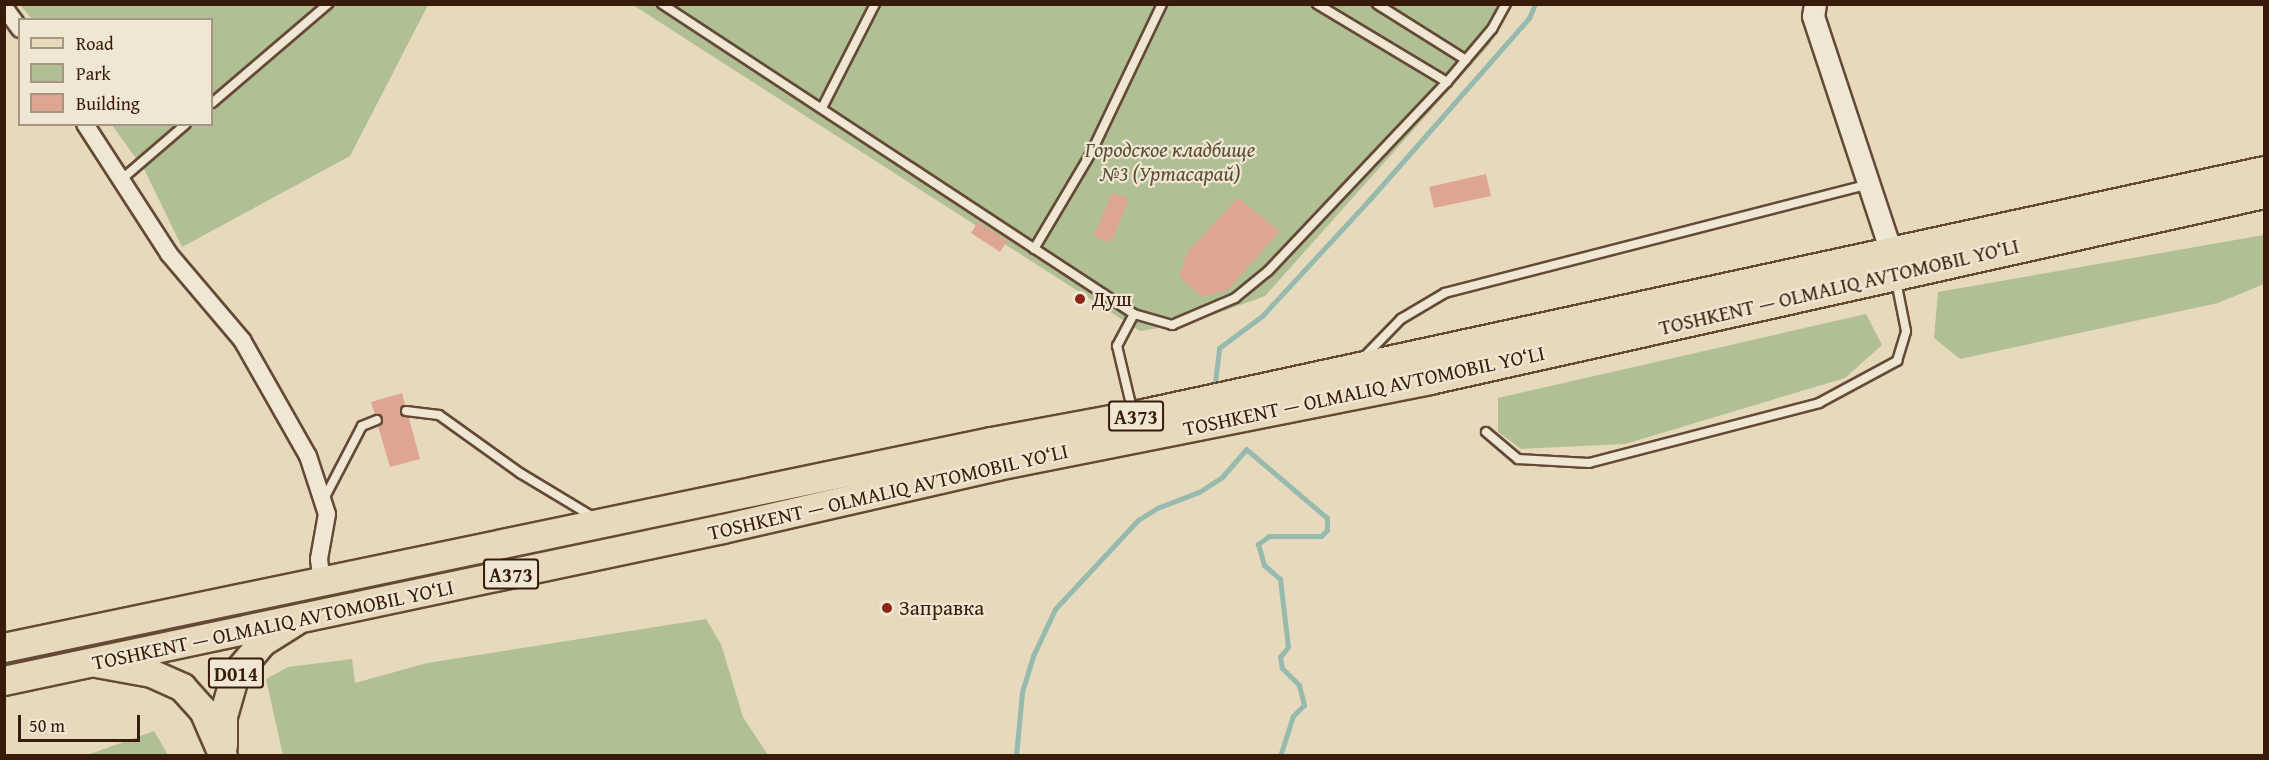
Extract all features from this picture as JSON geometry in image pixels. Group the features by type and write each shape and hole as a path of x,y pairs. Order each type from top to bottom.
{"highway":[{"name":"TOSHKENT — OLMALIQ AVTOMOBIL YO‘LI","path":"4,681 300,619 997,466 1430,380 2265,171"},
{"name":"TOSHKENT — OLMALIQ AVTOMOBIL YO‘LI","path":"4,648 1354,369 1893,263 2265,194"}],"main road":[{"name":"D014","path":"224,756 223,716 235,674 262,642 300,619"},
{"name":"D014","path":"95,663 151,673 182,687 202,710 224,756"}],"street":[{"path":"1815,4 1814,16 1871,184 1893,263"},
{"path":"6,6 18,26"},
{"path":"86,126 169,254 242,340 308,456 327,514 319,559 322,584"}],"lane":[{"path":"213,102 328,4"},
{"path":"662,4 1134,314 1172,325 1235,298 1268,271 1448,82 1506,4"},
{"path":"822,108 875,4"},
{"path":"1034,249 1090,153 1162,4"},
{"path":"1317,4 1448,82"},
{"path":"1377,4 1466,60"},
{"path":"122,179 184,126"},
{"path":"1354,369 1401,319 1445,293 1871,184"},
{"path":"1486,432 1518,459 1588,463 1820,402 1897,361 1906,331 1893,263"},
{"path":"1134,314 1117,346 1134,416"},
{"path":"406,411 439,415 520,473 606,524"},
{"path":"323,500 362,426 377,420"}],"green space":[{"path":"20,5 428,5 350,156 182,247 145,171 113,126 213,126 213,18 31,18"},
{"name":"Городское кладбище №3 (Уртасарай)","path":"633,5 1511,5 1490,44 1265,296 1190,323 1140,331"},
{"path":"2264,235 2264,284 2218,303 1960,359 1934,338 1938,292"},
{"path":"1866,314 1882,345 1845,378 1625,444 1521,449 1498,432 1498,398"},
{"path":"706,619 721,644 743,717 768,755 283,755 266,679 288,667 352,659 355,683 427,663"},
{"path":"154,731 168,755 85,755 90,754"}],"building":[{"path":"1486,174 1491,196 1434,208 1429,187"},
{"path":"1112,193 1129,199 1111,243 1094,236"},
{"path":"1238,198 1280,231 1228,290 1202,297 1179,276 1188,251"},
{"path":"978,222 1007,241 1000,252 971,233"},
{"name":"Душ","path":"1079,292 1087,299 1081,306 1073,300"},
{"path":"402,393 420,459 390,467 371,402"}],"waterway":[{"path":"1215,382 1219,348 1262,316 1370,199 1529,18 1535,4"},
{"path":"1016,756 1022,692 1033,656 1055,609 1138,520 1157,508 1199,492 1222,477 1246,449 1327,518 1327,530 1321,536 1269,536 1258,544 1264,565 1280,579 1288,647 1280,657 1282,668 1299,685 1304,705 1293,716 1280,756"}],"place":[{"name":"Душ","path":"1080,299"},
{"name":"Заправка","path":"887,608"}]}
